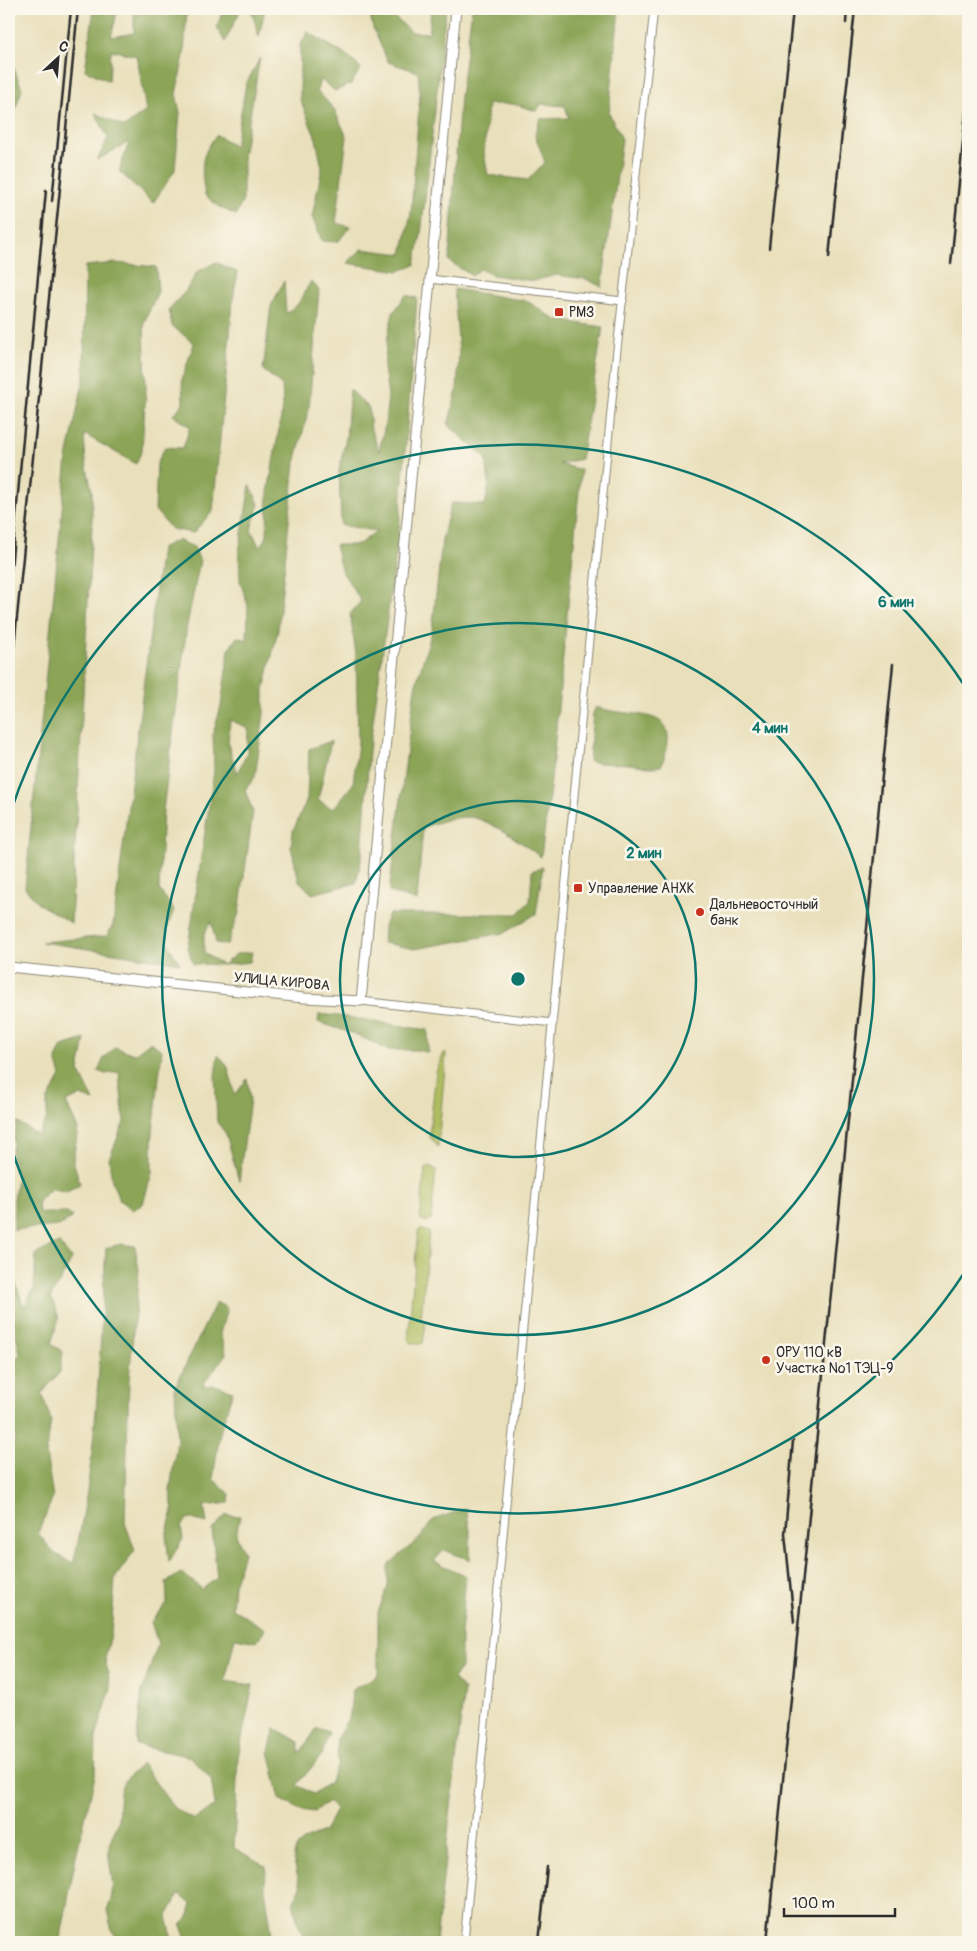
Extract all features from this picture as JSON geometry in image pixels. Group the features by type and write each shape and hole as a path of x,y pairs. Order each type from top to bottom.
{"street":[{"path":"361,1001 456,9"},
{"path":"464,1942 623,301 654,9"},
{"path":"429,279 623,301"},
{"name":"УЛИЦА КИРОВА","path":"10,967 304,998 361,1001 553,1023"}],"green space":[{"path":"94,9 118,9 111,37 134,33 134,9 187,9 184,55 176,94 180,113 175,170 153,203 119,171 129,142 97,160 108,138 95,113 124,127 146,111 137,56 111,50 109,81 85,70"},
{"path":"223,9 241,9 225,42 217,28"},
{"path":"251,9 265,9 259,37"},
{"path":"395,9 393,16 412,32 429,33 431,9 446,9 421,235 415,265 399,271 347,263 362,249 402,254 411,213 420,94 418,72 388,62 373,28 369,10"},
{"path":"472,9 619,9 609,113 622,139 602,287 586,279 555,275 534,281 493,275 480,269 472,276 449,261 460,96","holes":["488,104 513,104 537,111 541,104 565,106 569,118 540,119 535,135 545,162 528,180 488,175 484,153"]},
{"path":"308,32 344,54 361,68 351,84 335,91 320,79 317,91 334,109 347,137 336,223 350,227 338,242 322,241 312,217 322,168 316,139 300,99 300,46"},
{"path":"9,42 11,61 22,89 9,128"},
{"path":"260,58 243,156 243,200 236,215 219,207 205,195 202,170 204,156 217,135 235,146 246,84"},
{"path":"216,262 238,273 234,292 213,511 193,533 171,529 155,510 157,463 165,447 183,448 190,427 173,415 183,403 182,379 194,343 172,326 169,309 185,292 197,272"},
{"path":"116,263 156,267 158,291 144,323 146,389 142,450 136,464 84,434 86,463 92,491 92,526 71,923 39,904 25,888 67,458 84,378 85,266"},
{"path":"284,281 286,314 298,304 311,281 319,290 309,408 295,463 278,630 264,689 264,714 255,777 245,790 253,812 239,913 227,945 216,943 211,921 204,935 204,953 223,965 193,964 188,947 214,771 213,734 221,706 229,649 237,637 247,640 248,606 240,581 239,552 250,485 259,504 251,529 260,548 267,536 268,492 283,406 282,385 263,370 271,306","holes":["230,720 248,728 247,754 237,773 228,744"]},
{"path":"454,289 527,301 556,320 603,327 581,459 559,464 581,470 551,781 541,857 506,832 475,818 456,818 423,827 417,901 389,892 415,687 432,631 442,540 451,503 485,505 489,484 486,458 448,425 457,391 459,353"},
{"path":"406,295 417,298 399,532 369,751 362,856 356,883 312,894 299,881 291,847 293,831 307,799 309,749 331,741 318,800 333,809 353,784 358,743 356,655 350,614 361,601 341,570 335,545 358,545 376,531 341,525 339,470 346,438 350,389 369,408 371,430 379,451 385,425 388,396 384,368 387,340 393,313"},
{"path":"177,540 194,547 200,561 187,625 163,810 159,889 174,910 168,925 167,938 171,949 180,963 42,942 107,936 113,925 161,548"},
{"path":"596,707 652,717 662,723 667,732 667,746 661,766 648,767 589,761 593,713"},
{"path":"543,867 536,914 504,933 415,949 383,943 384,926 389,914 518,914 530,901 532,871"},
{"path":"252,952 250,962 223,965 236,954"},
{"path":"319,1014 428,1030 428,1053 419,1050 388,1050 357,1035 318,1022"},
{"path":"85,1039 79,1071 94,1101 80,1096 66,1102 78,1129 73,1160 80,1184 65,1192 52,1188 38,1201 39,1213 67,1213 73,1217 59,1226 14,1230 14,1200 17,1176 11,1155 17,1122 38,1135 47,1118 47,1101 61,1076 56,1059 62,1046"},
{"path":"150,1042 162,1050 152,1143 152,1172 143,1204 133,1210 119,1200 112,1181 109,1159 124,1122 119,1072 105,1074 98,1071 104,1058 115,1047 134,1054"},
{"path":"444,1053 446,1054 438,1147 429,1136 436,1072"},
{"path":"218,1055 228,1067 235,1095 247,1079 250,1099 239,1181 226,1134 217,1122 215,1076"},
{"path":"430,1166 436,1170 431,1219 425,1222 421,1221 420,1216 425,1170"},
{"path":"421,1229 429,1232 421,1318 426,1324 423,1343 417,1344 408,1339 418,1231"},
{"path":"59,1243 72,1259 51,1297 59,1318 51,1344 63,1352 60,1372 42,1393 51,1420 46,1454 53,1497 38,1533 54,1553 73,1564 88,1486 93,1446 106,1248 121,1244 135,1246 139,1270 129,1379 125,1523 135,1550 115,1578 111,1635 105,1658 111,1688 96,1737 95,1776 76,1856 60,1942 9,1942 9,1487 12,1487 9,1456 15,1437 13,1424 9,1421 9,1405 16,1392 9,1367 20,1354 11,1314 9,1294 12,1273 24,1307 34,1288 36,1254"},
{"path":"216,1302 227,1308 220,1334 226,1354 202,1386 215,1385 233,1391 220,1432 213,1479 230,1494 229,1503 204,1506 207,1523 188,1518 181,1527 183,1539 169,1562 166,1535 173,1511 170,1490 177,1441 175,1387"},
{"path":"466,1508 470,1530 470,1560 444,1550 434,1561 466,1576 461,1634 461,1669 453,1678 464,1690 436,1942 306,1942 298,1924 293,1902 301,1887 295,1866 295,1852 303,1841 324,1832 336,1810 329,1802 314,1812 301,1810 280,1799 269,1751 275,1728 299,1742 299,1754 317,1728 329,1732 321,1756 297,1785 313,1794 329,1783 338,1765 337,1738 350,1715 352,1690 378,1675 378,1612 388,1586 388,1565 419,1539 433,1520"},
{"path":"226,1515 240,1516 236,1535 244,1553 234,1585 232,1608 265,1629 257,1642 235,1638 225,1681 253,1685 238,1757 234,1848 266,1866 265,1888 273,1942 237,1942 235,1936 185,1937 181,1925 189,1917 191,1904 179,1894 167,1916 173,1942 144,1942 145,1940 134,1935 127,1942 122,1941 118,1939 112,1930 107,1910 112,1892 109,1846 117,1823 121,1789 127,1778 142,1764 174,1808 194,1820 215,1805 211,1779 191,1757 136,1745 142,1691 158,1644 151,1622 167,1603 166,1582 182,1573 202,1589 217,1578 212,1530"}],"railway":[{"path":"52,201 71,9"},
{"path":"9,697 78,9"},
{"path":"782,15 783,9"},
{"path":"769,248 793,9"},
{"path":"846,23 847,9"},
{"path":"829,257 855,9"},
{"path":"951,264 968,91"},
{"path":"9,591 46,190"},
{"path":"767,1942 893,664"},
{"path":"793,1441 785,1534 794,1622"},
{"path":"539,1942 547,1867"}],"place":[{"name":"РМЗ","path":"559,312"},
{"name":"Управление АНХК","path":"578,888"},
{"name":"Дальневосточный банк","path":"700,912"},
{"name":"ОРУ 110 кВ Участка №1 ТЭЦ-9","path":"766,1360"}]}
